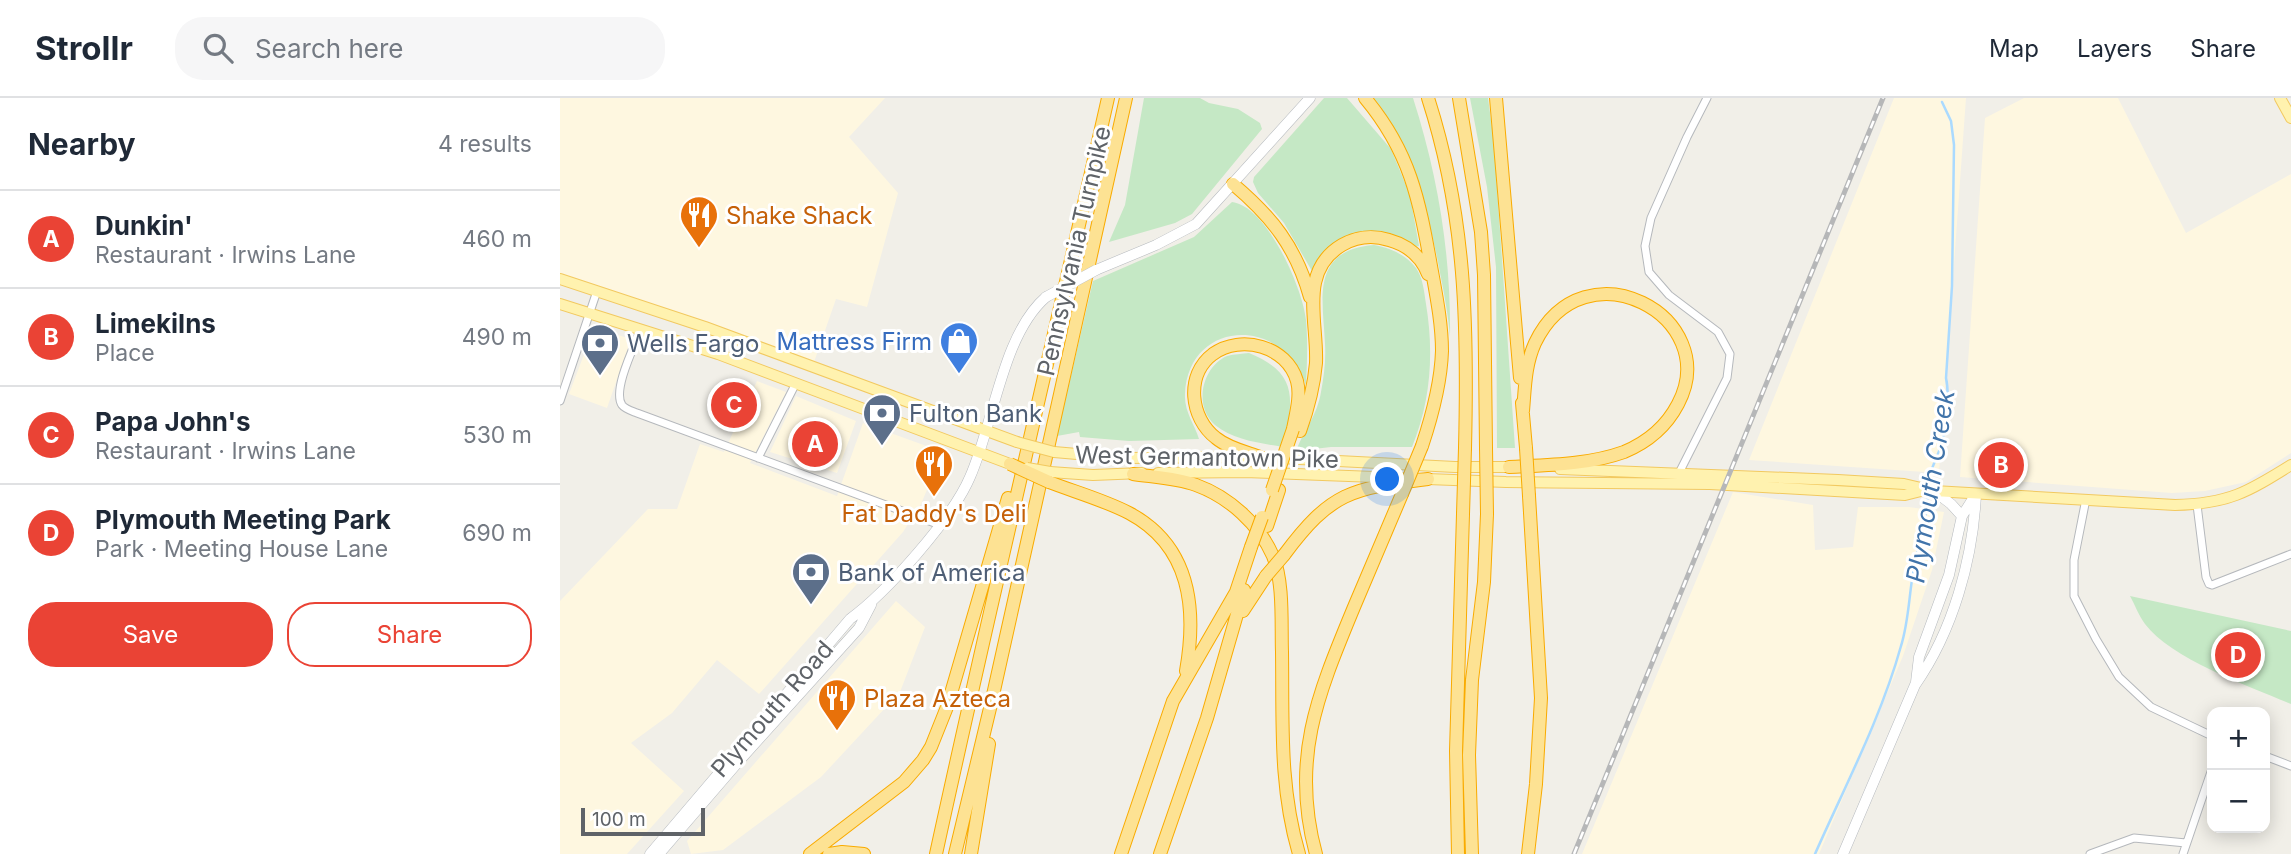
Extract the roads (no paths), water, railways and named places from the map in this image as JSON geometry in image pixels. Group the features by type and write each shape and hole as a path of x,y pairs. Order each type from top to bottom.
{"highway":[{"name":"Pennsylvania Turnpike","path":"936,854 976,668 1101,131 1105,98"},
{"name":"Pennsylvania Turnpike","path":"955,854 1126,98"},
{"path":"1316,854 1307,807 1306,772 1311,722 1334,656 1422,446 1435,404 1442,352 1438,304 1417,195 1409,169 1388,129 1365,98"},
{"path":"1428,98 1442,145 1460,238 1466,337 1463,753 1458,854"},
{"path":"1457,98 1478,204 1483,262 1487,514 1484,582 1463,753 1472,854"},
{"path":"1496,98 1526,448 1541,698 1528,854"},
{"path":"1233,184 1255,203 1284,236 1303,277 1313,311"},
{"path":"1160,854 1206,718 1254,550 1311,394 1316,363 1313,288 1324,262 1342,245 1365,237 1390,240 1418,256 1426,268 1438,304"},
{"path":"1508,467 1599,459 1628,450 1653,436 1674,412 1686,384 1685,355 1680,340 1666,320 1645,303 1618,294 1585,297 1560,312 1548,323 1534,345 1525,374 1523,411"},
{"path":"1260,457 1217,439 1200,421 1194,387 1203,364 1212,355 1236,344 1249,344 1261,346 1282,358 1298,383 1296,430"},
{"path":"810,854 904,782 923,760 934,741 947,707 1013,478 1041,398"},
{"path":"1010,464 1049,477 1134,516 1154,531 1177,558 1185,575 1191,605 1191,642 1185,678"},
{"path":"1133,474 1189,483 1211,492 1256,527 1273,558 1281,613 1286,797 1299,854"},
{"path":"1223,660 1242,611 1266,576 1320,512 1344,497 1377,485 1427,480"},
{"path":"1121,854 1173,701 1236,592 1254,550"},
{"path":"971,854 995,714 991,704"},
{"path":"829,854 864,854"}],"main road":[{"name":"Plymouth Road","path":"650,854 850,619 873,602 940,525 965,488 988,429 1017,336 1029,314 1046,297 1096,270 1190,228 1310,98"},
{"path":"2280,98 2291,118"},
{"name":"West Germantown Pike","path":"560,279 729,336 988,429 1017,442 1054,452 1123,458 1260,457 1455,467 1679,473 1904,484 1929,491 2197,505 2230,499 2291,465"},
{"path":"560,304 718,354 1010,464"},
{"name":"West Germantown Pike","path":"1049,477 1245,472 1427,480 1710,484 1905,495 1929,491"},
{"path":"1929,491 1951,503 1962,516"},
{"path":"1915,685 1919,657 1949,575 1962,516 1976,494"},
{"path":"1843,854 1915,685 1930,664 1944,633 1960,587 1975,518 1976,494"},
{"name":"Plymouth Road","path":"659,854 859,628 873,602"}],"street":[{"path":"1679,473 1727,378 1730,354 1718,332 1669,295 1648,272 1645,246 1651,218 1707,98"},
{"path":"560,401 597,291"},
{"path":"641,329 620,385 619,397 623,406 637,414 940,525"},
{"path":"758,458 796,383"},
{"path":"2086,499 2074,560 2074,596 2096,639 2119,677 2151,708 2207,734"},
{"path":"2197,505 2209,584 2291,554"},
{"path":"2270,758 2291,766"},
{"path":"2183,854 2212,770"},
{"path":"2090,854 2134,838 2186,843"}],"waterway":[{"name":"Plymouth Creek","path":"1928,487 1946,421 1952,286 1954,145 1951,121 1942,102"},
{"name":"Plymouth Creek","path":"1815,854 1873,726 1893,673 1906,627 1912,577 1928,493"}],"railway":[{"path":"1574,854 1883,98"}],"place":[{"name":"Shake Shack","path":"699,249"},
{"name":"Mattress Firm","path":"959,375"},
{"name":"Wells Fargo","path":"600,377"},
{"name":"Papa John's","path":"734,405"},
{"name":"Dunkin'","path":"815,444"},
{"name":"Fulton Bank","path":"882,447"},
{"name":"Limekilns","path":"2001,465"},
{"name":"Fat Daddy's Deli","path":"934,498"},
{"name":"Bank of America","path":"811,606"},
{"name":"Plymouth Meeting Park","path":"2238,655"},
{"name":"Plaza Azteca","path":"837,732"}]}
